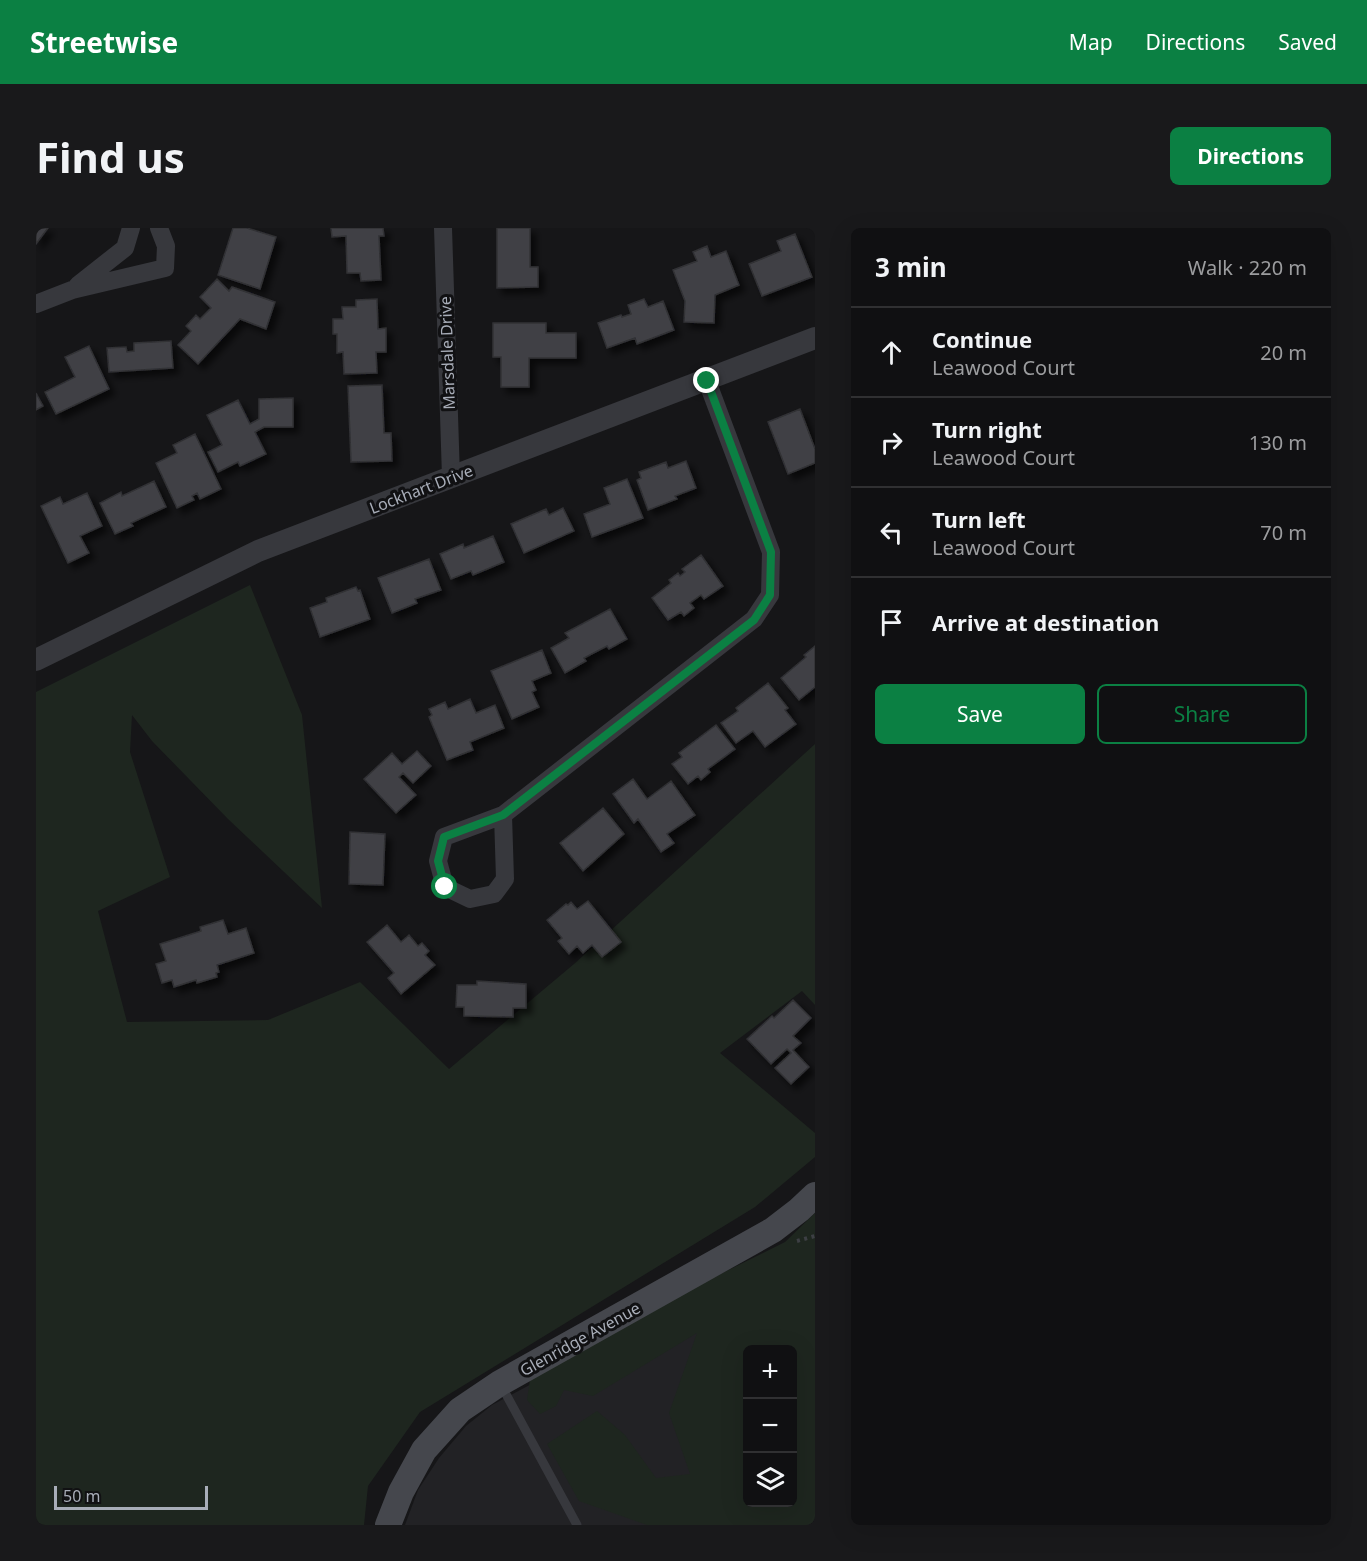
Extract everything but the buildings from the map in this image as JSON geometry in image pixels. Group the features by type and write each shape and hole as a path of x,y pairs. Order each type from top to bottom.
{"main road":[{"name":"Glenridge Avenue","path":"388,1525 401,1492 424,1450 460,1410 500,1383 773,1230 815,1195"}],"street":[{"path":"72,290 125,248 130,228"},
{"path":"36,304 72,290 165,268 166,246 159,228"},
{"name":"Marsdale Drive","path":"443,228 451,477"},
{"name":"Lockhart Drive","path":"36,660 258,550 815,338"},
{"path":"503,815 505,879 494,894 470,899 445,887 438,861 444,837 503,815 754,620 770,595 771,552 707,381"}],"lane":[{"path":"500,1383 577,1525"}],"shaded area":[{"path":"250,585 302,715 322,908 228,819 152,741 132,715 130,752 170,877 98,911 127,1022 268,1020 360,982 449,1069 574,964 815,744 815,1005 802,991 720,1053 815,1133 815,1157 755,1207 420,1412 368,1486 364,1525 36,1525 36,692"},
{"path":"815,1213 815,1525 647,1525 579,1501 547,1444 597,1411 625,1435 656,1478 690,1474 669,1413 697,1333 593,1396 564,1390 556,1406 540,1414 527,1400 530,1380 674,1297 785,1242"},
{"path":"789,1247 815,1525 405,1525 418,1490 439,1458 466,1426 492,1405"}],"route":[{"path":"445,887 438,861 444,837 503,815 754,620 770,595 771,552 707,381"}]}
